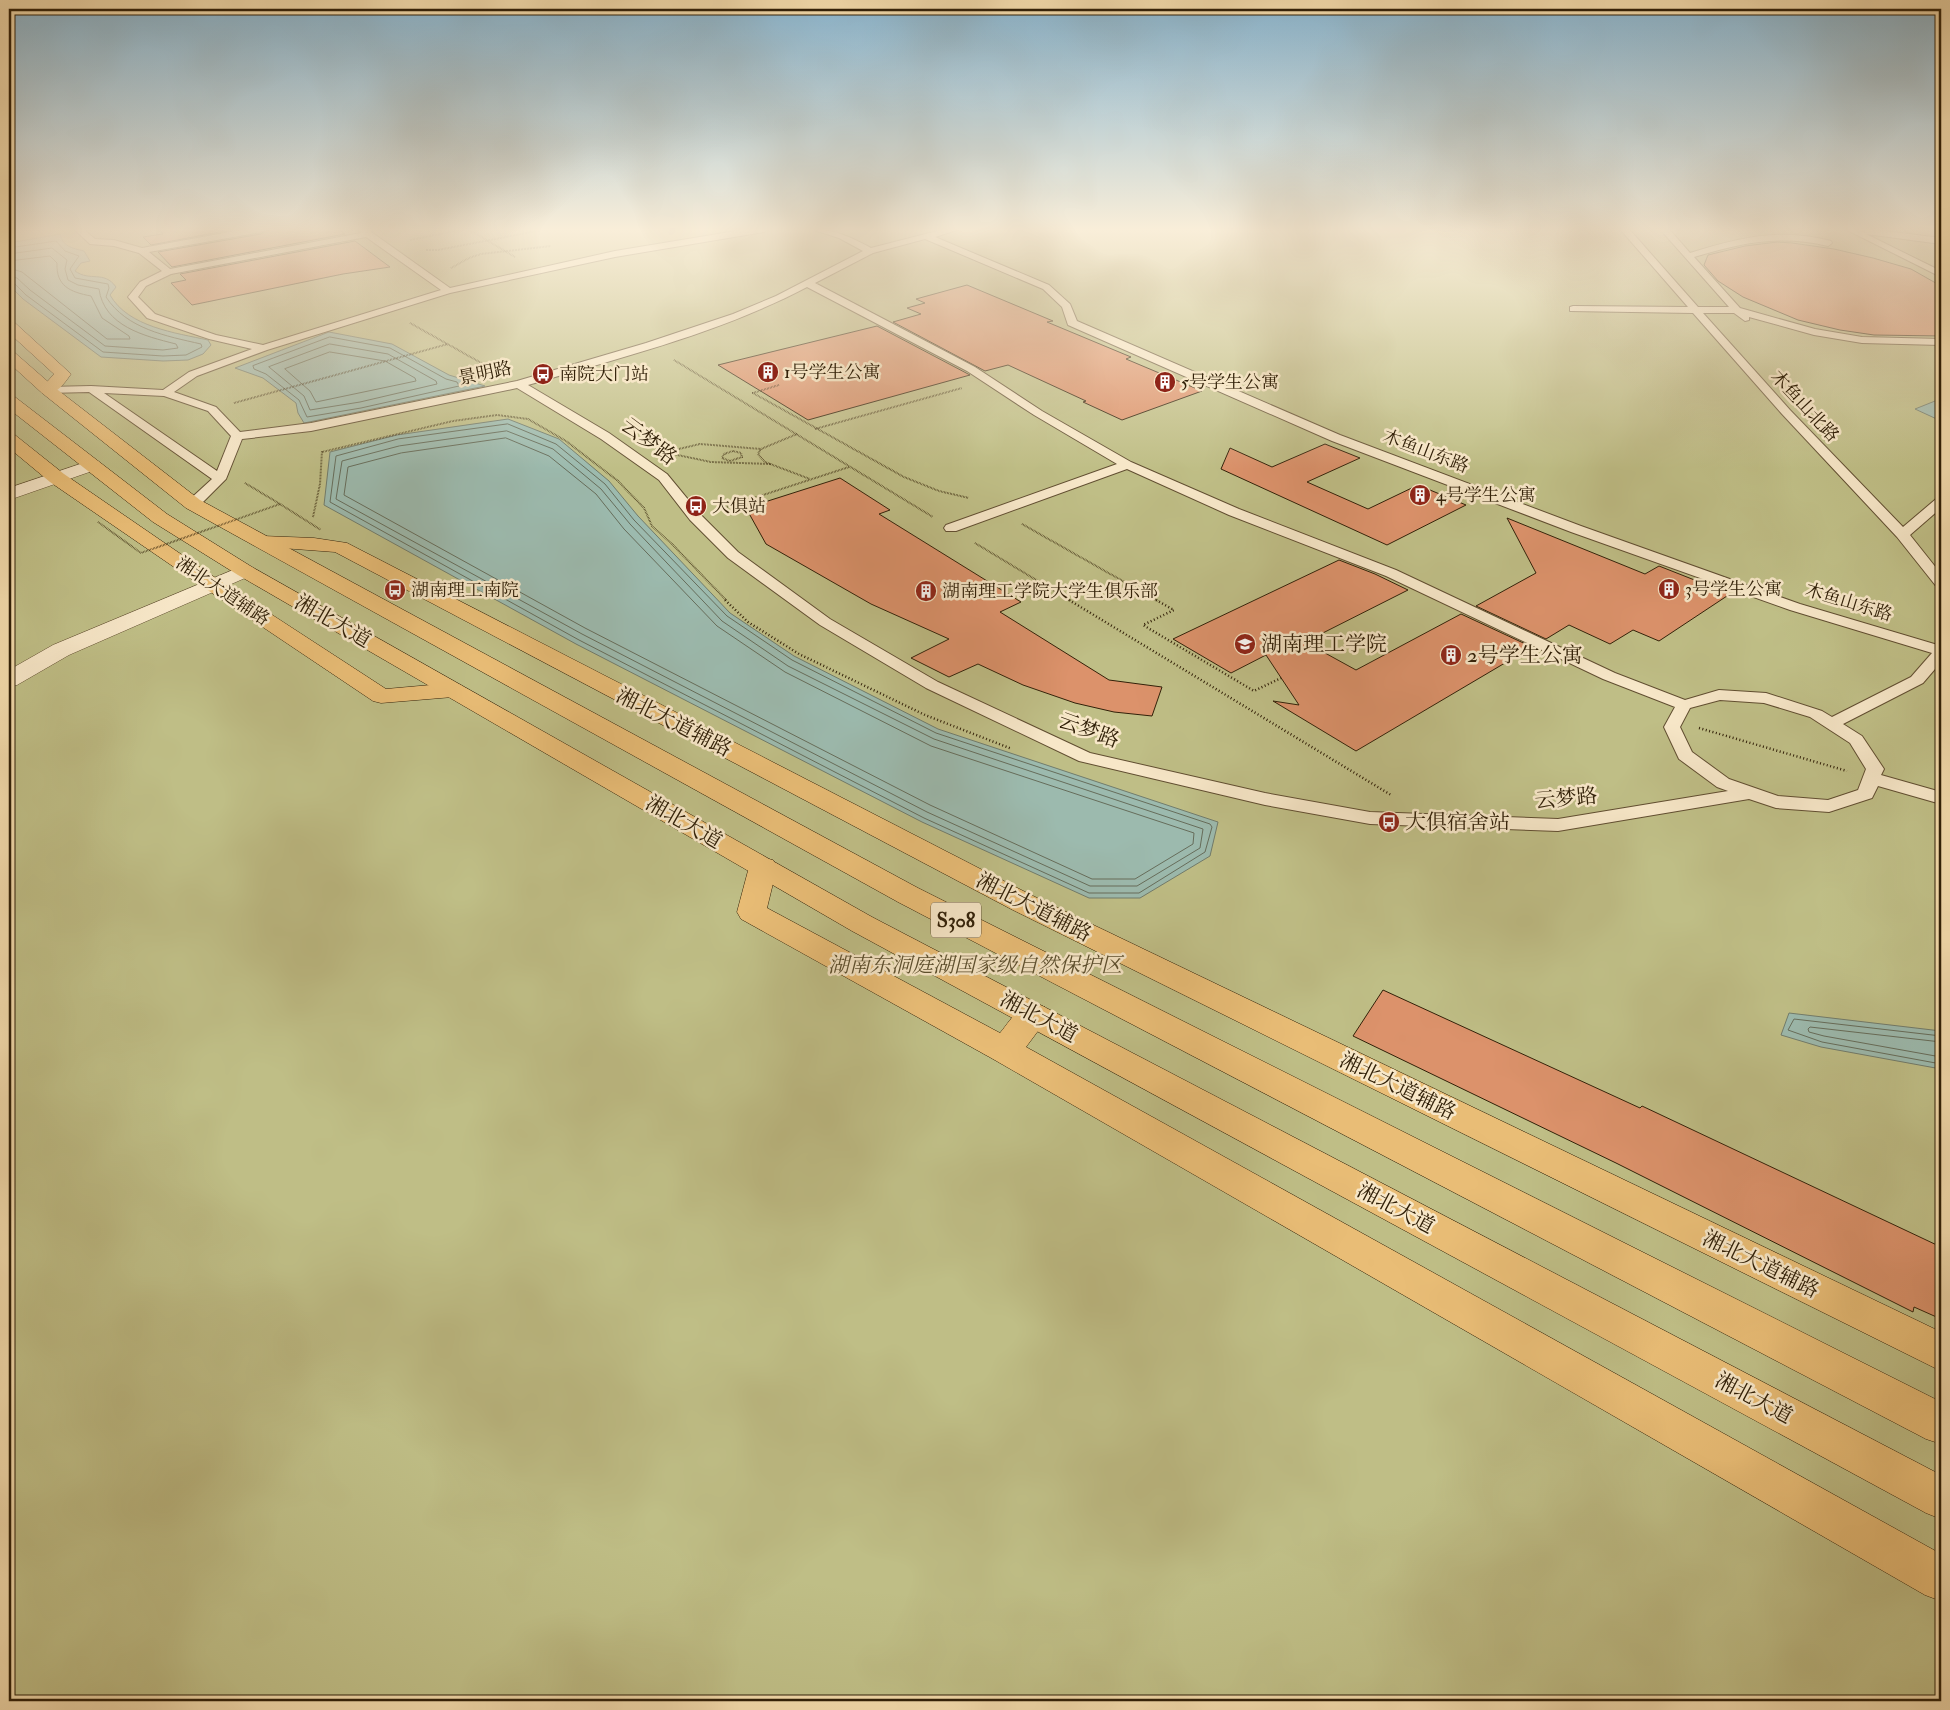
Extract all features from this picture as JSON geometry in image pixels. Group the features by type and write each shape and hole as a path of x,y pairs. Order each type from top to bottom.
{"main road":[{"path":"9,325 63,374 48,390"},
{"name":"湘北大道","path":"9,355 48,390 193,504 908,895 1941,1424"},
{"name":"湘北大道","path":"9,401 160,518 246,571 862,924 1941,1498"},
{"name":"湘北大道辅路","path":"9,439 57,478 380,696 453,690"},
{"name":"湘北大道辅路","path":"262,542 340,547 1021,902 1941,1352"},
{"path":"763,867 751,912 1004,1050 1941,1579"},
{"path":"1004,1050 1034,1015"}],"street":[{"path":"9,494 92,465"},
{"path":"9,680 61,650 246,571"}],"lane":[{"path":"144,309 151,316 214,337 263,348"},
{"path":"165,393 193,374 263,348 391,309"},
{"name":"景明路","path":"237,436 311,427 519,384 650,345 737,316 753,309"},
{"path":"855,309 971,369 1038,413 1127,464 1234,512 1391,573 1609,676 1684,706 1719,695 1766,698 1816,714 1856,740 1875,769 1866,794 1829,806 1776,802 1723,783 1685,755 1672,727 1684,706"},
{"name":"木鱼山东路","path":"1068,309 1072,323 1336,438 1576,530 1794,607 1941,652 1918,680 1831,724"},
{"path":"1573,309 1597,309"},
{"name":"木鱼山北路","path":"1695,309 1786,412 1902,534 1941,583"},
{"path":"1711,309 1737,310 1814,332 1852,339 1941,342"},
{"path":"1737,310 1745,318"},
{"name":"云梦路","path":"519,384 605,436 663,477 695,517 733,555 825,622 932,685 1085,756 1265,800 1370,818 1558,825 1750,793"},
{"path":"91,389 220,479"},
{"path":"48,390 91,389 165,393 212,409 237,436 220,479 193,504"},
{"path":"951,528 1127,464"},
{"path":"1902,534 1941,502"},
{"path":"1871,778 1941,798"}],"path":[{"path":"387,310 519,384"},
{"path":"212,409 448,344"},
{"path":"650,345 1430,819"},
{"path":"815,429 989,381"},
{"path":"779,385 753,393 904,477 939,492 969,498 999,511 1174,610 1143,625 1254,691 1281,678"},
{"path":"311,427 317,436 321,448 323,469 320,491 313,517"},
{"path":"772,464 726,461 722,458 722,455 726,453 736,452 741,453 742,457 738,460 726,461 711,462 664,453 691,444 761,449 797,434"},
{"path":"736,452 740,448"},
{"path":"761,449 758,454 765,462 811,479"},
{"path":"695,517 850,467"},
{"path":"245,483 321,530"},
{"path":"98,522 141,553 280,504"},
{"path":"1676,721 1871,778"}],"green space":[{"name":"湖南东洞庭湖国家级自然保护区","path":"9,309 1941,309 1941,1701 9,1701"}],"water":[{"path":"36,309 121,309 128,315 154,327 208,340 211,345 203,354 188,360 163,361 101,357"},
{"path":"329,332 392,344 449,375 485,386 304,423 298,413 296,403 263,378 235,368"},
{"path":"1935,401 1941,402 1941,421 1915,409"},
{"path":"508,419 559,439 609,481 638,516 730,613 794,656 938,729 1218,822 1210,856 1140,898 1089,898 922,822 576,644 324,505 330,452 397,435"},
{"path":"1789,1013 1941,1031 1941,1069 1821,1047 1781,1035"}],"building":[{"path":"909,309 1024,309 1053,321 1047,322 1131,357 1126,359 1202,391 1122,420 1008,365 985,371 893,322 921,314"},
{"path":"1771,309 1941,309 1941,336 1874,335 1840,330 1798,320"},
{"name":"1号学生公寓","path":"877,326 970,375 808,420 718,365"},
{"name":"4号学生公寓","path":"1325,444 1360,458 1307,482 1368,509 1418,485 1466,505 1387,545 1221,469 1230,448 1272,467"},
{"name":"湖南理工学院大学生俱乐部","path":"840,478 890,510 879,514 1021,602 1000,612 1109,680 1162,687 1152,716 1114,712 1075,703 1023,685 978,664 949,677 911,658 949,639 871,604 766,544 746,508"},
{"name":"3号学生公寓","path":"1507,518 1645,574 1659,566 1730,594 1659,641 1633,630 1610,644 1569,625 1546,639 1476,606 1536,573"},
{"name":"2号学生公寓","path":"1339,560 1375,574 1408,590 1305,642 1356,670 1461,614 1532,647 1356,751 1273,701 1299,705 1266,655 1231,673 1173,639"},
{"path":"1383,990 1640,1108 1642,1106 1941,1247 1941,1319 1914,1307 1913,1312 1616,1163 1353,1036"}],"place":[{"name":"1号学生公寓","path":"768,372"},
{"name":"南院大门站","path":"543,374"},
{"name":"5号学生公寓","path":"1165,382"},
{"name":"4号学生公寓","path":"1420,495"},
{"name":"大俱站","path":"696,506"},
{"name":"3号学生公寓","path":"1669,589"},
{"name":"湖南理工南院","path":"395,590"},
{"name":"湖南理工学院大学生俱乐部","path":"926,591"},
{"name":"湖南理工学院","path":"1245,644"},
{"name":"2号学生公寓","path":"1451,655"},
{"name":"大俱宿舍站","path":"1389,822"}]}
